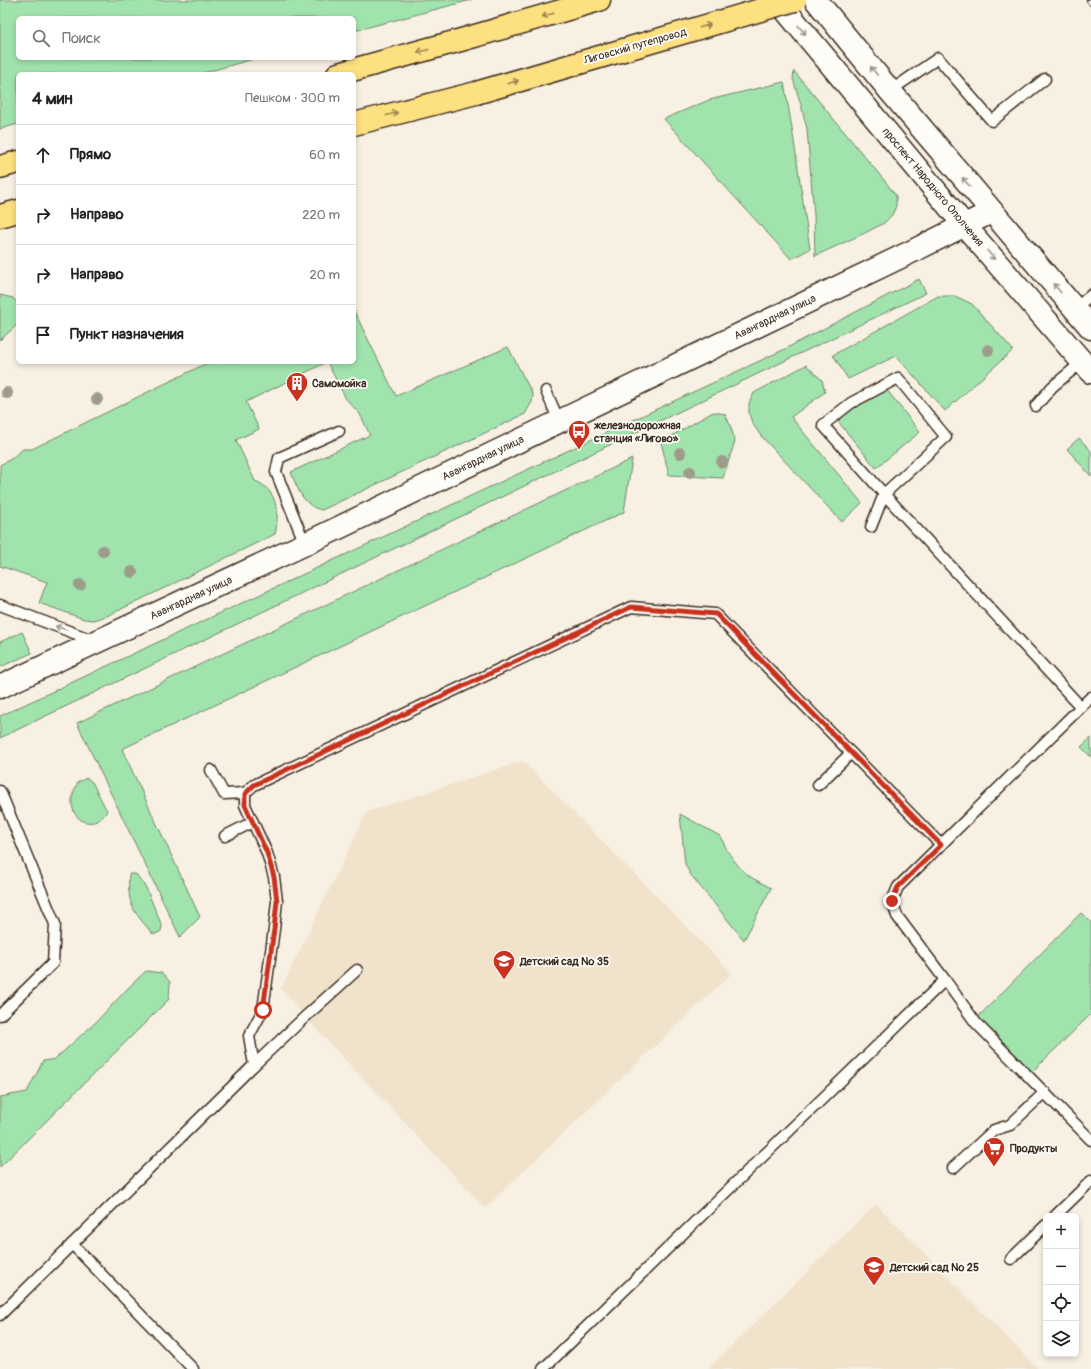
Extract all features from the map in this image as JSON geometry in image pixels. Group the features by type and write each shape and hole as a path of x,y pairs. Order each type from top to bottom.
{"main road":[{"path":"345,72 599,0"},
{"name":"Лиговский путепровод","path":"356,123 476,93 795,0"},
{"path":"0,167 16,163"},
{"path":"0,216 16,212"}],"street":[{"name":"проспект Народного Ополчения","path":"777,0 965,226 1087,367"},
{"path":"816,0 890,92 1091,328"},
{"name":"Авангардная улица","path":"0,687 305,544 965,226 991,212"}],"lane":[{"path":"890,92 938,58 992,122 1045,79"},
{"path":"1074,309 1091,296"},
{"path":"1036,406 1052,387 1087,367"},
{"path":"871,527 884,494 946,437 898,378 851,403 823,425 884,494 1081,707"},
{"path":"546,391 559,421"},
{"path":"305,544 276,472 278,458 339,431"},
{"path":"1,605 97,642"},
{"path":"254,1065 249,1036 263,1010 277,901 274,877 267,853 245,805 245,794 254,785 631,607 716,614 941,845"},
{"path":"1091,697 898,887 892,901 897,916 976,1023 1091,1140"},
{"path":"818,785 851,753"},
{"path":"211,770 224,794 245,794"},
{"path":"0,791 55,924 53,963 0,1015"},
{"path":"225,836 253,822"},
{"path":"0,1315 254,1065 357,970"},
{"path":"543,1369 945,980"},
{"path":"953,1168 994,1130 1010,1125 1045,1092"},
{"path":"1058,1213 1091,1181"},
{"path":"1011,1259 1043,1228"},
{"path":"72,1244 193,1369"}],"shaded area":[{"name":"Детский сад № 35","path":"523,761 732,973 485,1208 305,1017 281,989 367,812"},
{"name":"Детский сад № 25","path":"876,1204 1038,1369 708,1369"}],"green space":[{"path":"0,0 471,0 356,30 356,16 16,16 16,60 250,60 206,72 16,72 16,125 0,129"},
{"path":"794,71 896,196 896,206 892,215 884,223 815,256 814,215 807,129 793,79"},
{"path":"784,82 810,249 791,259 664,119 709,100"},
{"path":"919,279 926,293 0,738 0,716 783,350"},
{"path":"0,295 13,298 16,302 16,326 0,340"},
{"path":"938,296 955,296 972,304 1013,350 945,411 896,356 848,379 833,355"},
{"path":"356,315 396,396 508,347 533,395 532,402 525,414 322,510 310,505 306,501 302,496 291,472 370,435 360,414 346,399 328,364 356,364"},
{"path":"205,364 323,364 246,402 259,429 236,440 255,481 268,490 275,503 277,518 275,534 107,616 93,620 84,619 39,603 47,582 0,566 0,465 11,459 23,449 32,449"},
{"path":"806,365 822,380 825,392 791,417 862,503 842,522 762,437 752,423 749,413 749,403 754,393"},
{"path":"883,385 920,432 876,468 836,419"},
{"path":"713,412 725,414 735,441 723,478 669,475 661,442"},
{"path":"1079,438 1091,451 1091,476 1067,449"},
{"path":"632,459 624,512 122,749 200,917 180,937 77,723"},
{"path":"22,632 32,653 0,667 0,642"},
{"path":"1091,738 1091,757 1081,747"},
{"path":"87,778 92,782 107,811 103,817 92,822 86,822 76,816 72,803 73,795 78,782"},
{"path":"680,814 720,836 728,852 739,867 752,878 771,888 744,940 690,874 685,864"},
{"path":"129,874 136,874 146,888 162,926 161,931 156,934 153,934 146,926 136,913 130,901"},
{"path":"1081,913 1091,922 1091,1014 1031,1073 977,1018"},
{"path":"146,971 162,973 170,982 169,999 0,1167 0,1097 27,1092 43,1061 55,1059 96,1022"}],"railway":[{"path":"1088,0 1091,4"}],"place":[{"name":"Самомойка","path":"297,402"},
{"name":"железнодорожная станция «Лигово»","path":"579,450"},
{"name":"Детский сад № 35","path":"504,980"},
{"name":"Продукты","path":"994,1168"},
{"name":"Детский сад № 25","path":"874,1286"}],"route":[{"path":"263,1010 277,901 274,877 267,853 245,805 245,794 254,785 631,607 716,614 941,845 898,887 892,901"}]}
